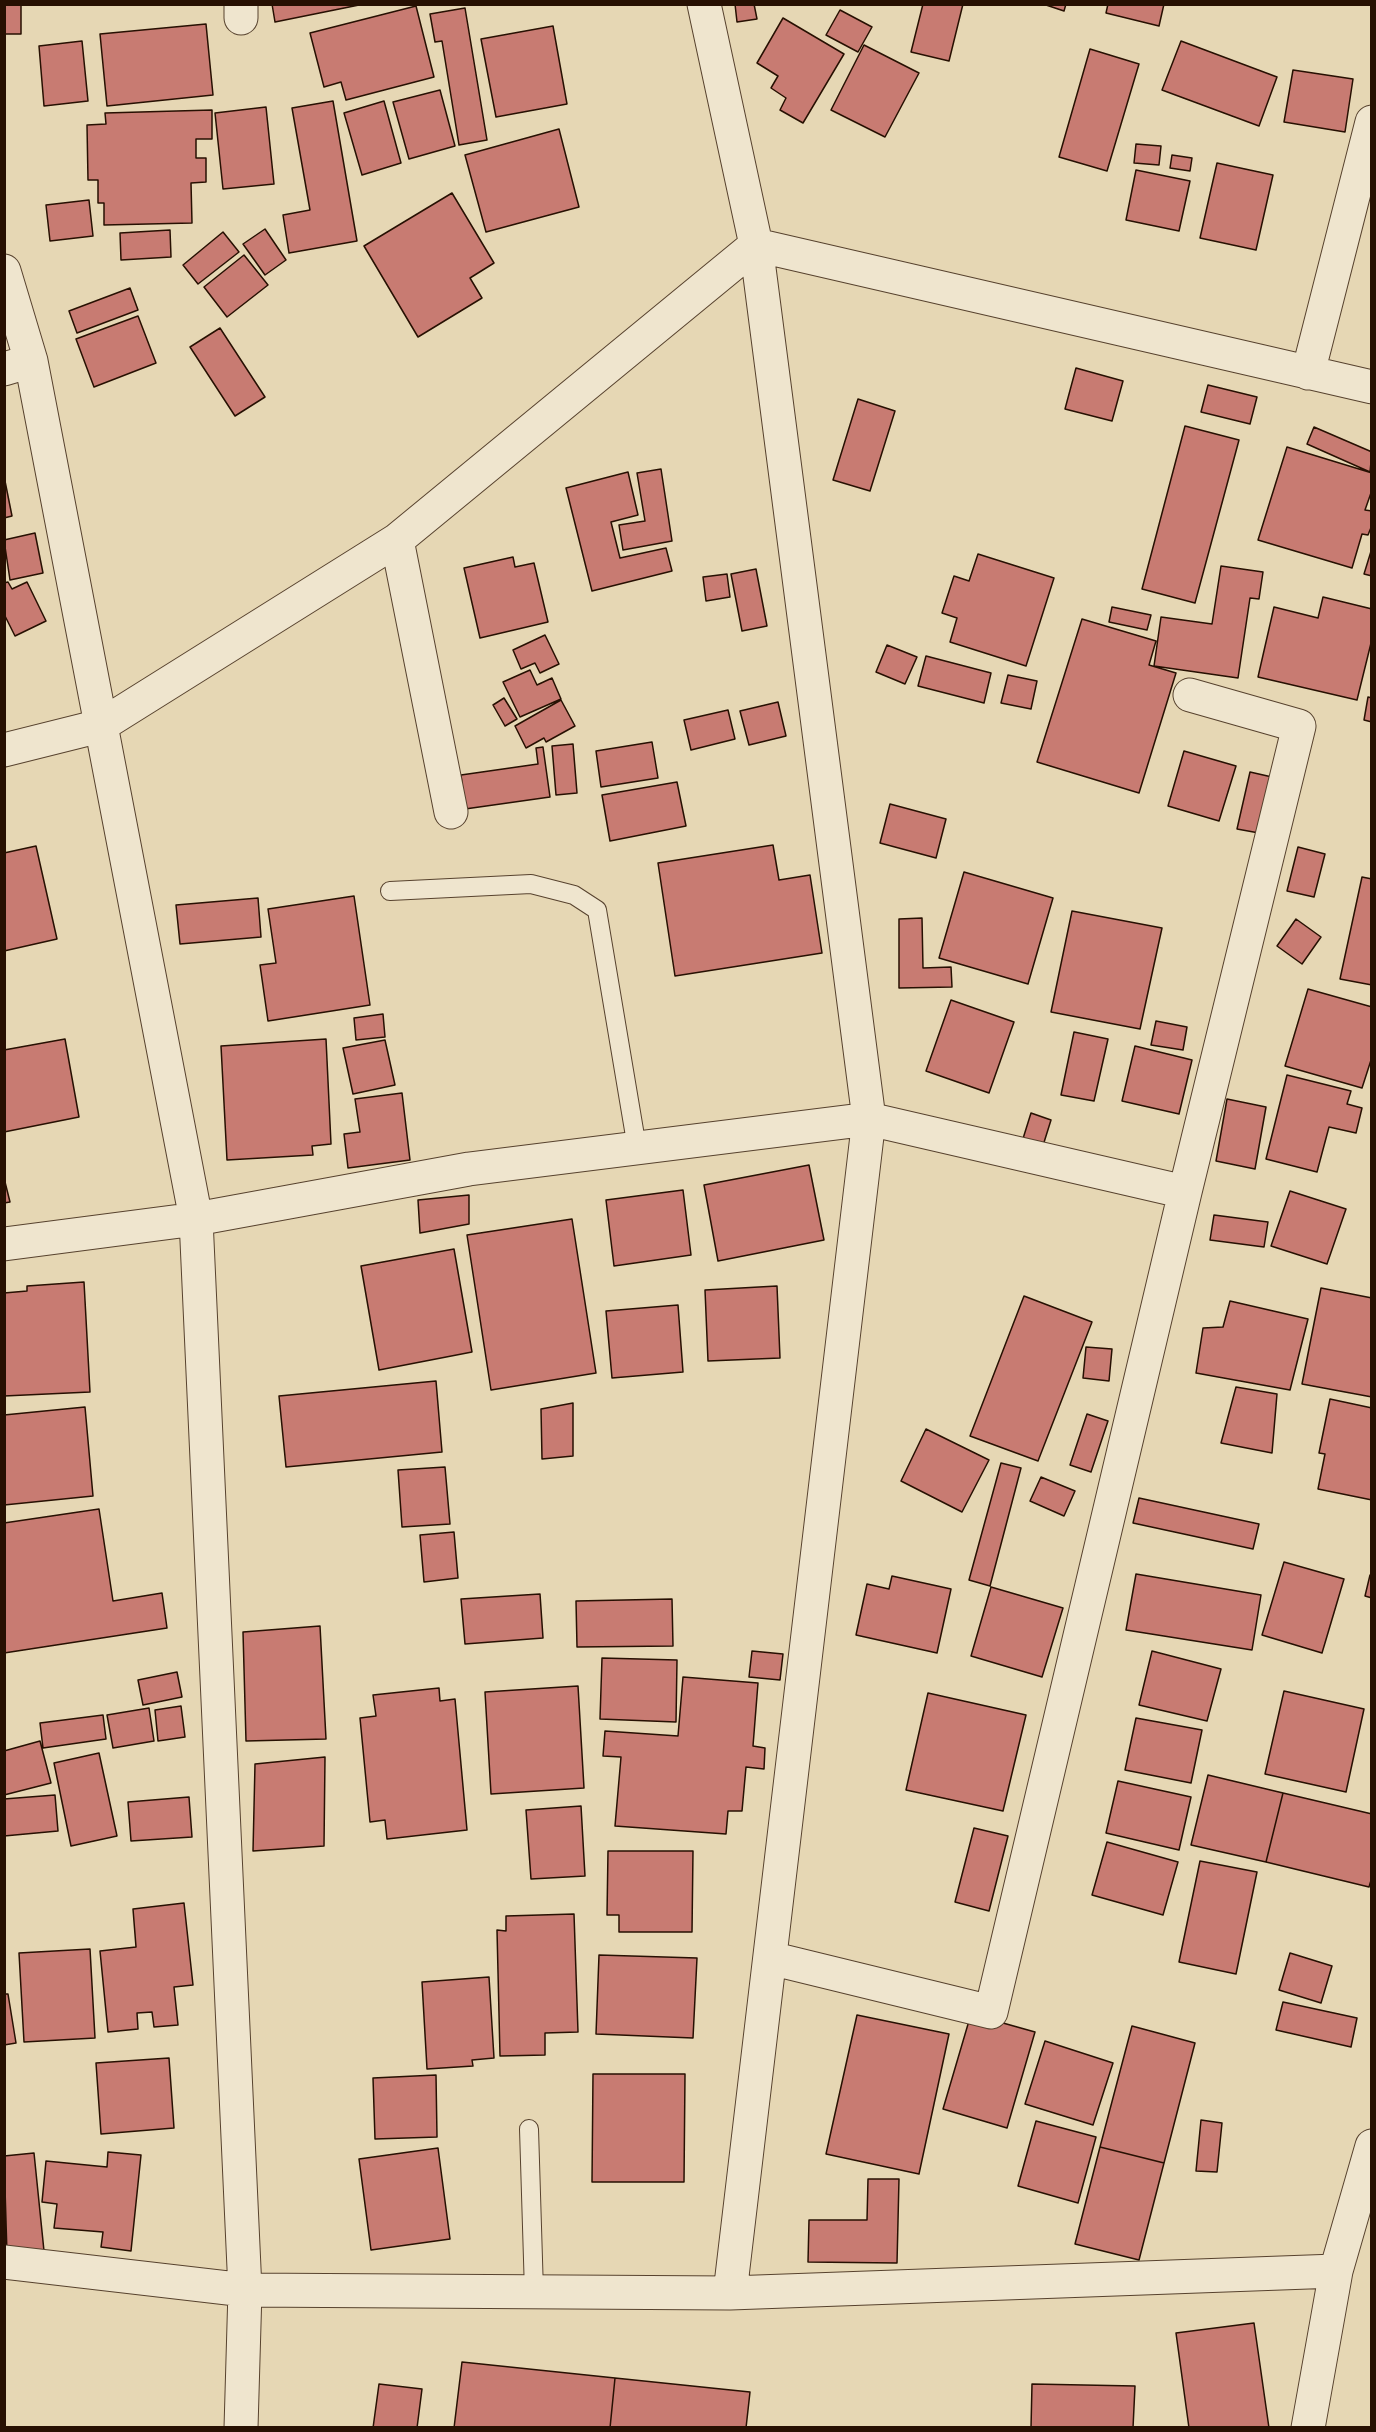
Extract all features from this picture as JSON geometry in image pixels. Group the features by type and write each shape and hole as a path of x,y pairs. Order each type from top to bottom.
{"street":[{"path":"704,4 756,245 869,1119 730,2293"},
{"path":"1308,373 1371,122"},
{"path":"756,245 1371,387"},
{"path":"4,750 100,726 397,540 756,245"},
{"path":"4,271 18,365 100,726 196,1219 245,2290 241,2427"},
{"path":"397,540 451,813"},
{"path":"770,1958 991,2012 1185,1192 1299,726 1190,695"},
{"path":"4,1244 196,1219 469,1168 869,1119 1185,1192"},
{"path":"1308,2427 1336,2271 1371,2146"},
{"path":"4,2262 245,2290 534,2292 730,2293 1336,2271"}],"lane":[{"path":"390,891 531,884 574,895 597,910 637,1148"},
{"path":"529,2129 534,2292"}],"building":[{"path":"4,4 21,4 21,34 4,34"},
{"path":"272,4 364,4 275,22"},
{"path":"735,4 754,4 757,19 737,22"},
{"path":"923,4 963,4 949,61 911,52"},
{"path":"1043,4 1066,4 1064,11"},
{"path":"1108,4 1164,4 1159,26 1106,13"},
{"path":"416,6 434,77 346,100 341,82 324,87 310,33"},
{"path":"465,8 487,140 459,145 442,41 435,42 430,14"},
{"path":"840,10 872,27 858,52 826,35"},
{"path":"783,18 844,54 803,123 780,110 786,98 771,88 778,76 757,63"},
{"path":"206,24 213,95 107,106 100,34"},
{"path":"553,26 567,104 496,117 481,39"},
{"path":"82,41 88,101 44,106 39,46"},
{"path":"1181,41 1277,77 1259,126 1162,90"},
{"path":"864,45 919,73 885,137 831,110"},
{"path":"1090,49 1139,64 1107,171 1059,157"},
{"path":"1293,70 1353,79 1345,132 1284,122"},
{"path":"440,90 455,146 409,159 393,102"},
{"path":"333,101 357,241 289,253 283,215 310,210 292,108"},
{"path":"384,101 401,163 362,175 344,113"},
{"path":"266,107 274,184 223,189 215,113"},
{"path":"212,110 212,139 196,139 196,158 206,158 206,182 191,183 192,223 104,225 104,203 98,203 98,180 88,180 87,125 106,124 105,113"},
{"path":"559,129 579,207 486,232 465,155"},
{"path":"1136,144 1161,146 1159,165 1134,163"},
{"path":"1172,155 1192,158 1190,171 1170,168"},
{"path":"1217,163 1273,175 1256,250 1200,238"},
{"path":"1136,170 1190,181 1179,231 1126,220"},
{"path":"452,193 494,263 470,278 482,298 418,337 364,246"},
{"path":"89,200 93,236 50,241 46,205"},
{"path":"265,229 286,260 265,275 243,244"},
{"path":"170,230 171,257 121,260 120,233"},
{"path":"223,232 239,252 198,284 183,265"},
{"path":"244,255 268,285 227,317 204,287"},
{"path":"130,288 138,310 77,333 69,311"},
{"path":"138,316 156,363 94,387 76,339"},
{"path":"220,328 265,397 235,416 190,347"},
{"path":"1076,368 1123,381 1112,421 1065,409"},
{"path":"1208,385 1257,397 1250,424 1201,412"},
{"path":"858,399 895,411 870,491 833,480"},
{"path":"1185,426 1239,440 1195,603 1142,589"},
{"path":"1314,427 1372,452 1370,472 1307,444"},
{"path":"1287,447 1372,473 1372,490 1365,510 1372,511 1372,525 1368,535 1362,534 1352,568 1258,540"},
{"path":"661,469 672,541 623,550 619,525 645,521 637,473"},
{"path":"628,472 638,515 611,522 620,558 666,548 672,571 592,591 566,488"},
{"path":"4,476 12,516 4,518"},
{"path":"35,533 43,573 10,580 4,540"},
{"path":"1372,548 1372,576 1364,574"},
{"path":"978,554 1054,578 1026,666 950,642 957,618 942,613 954,576 969,581"},
{"path":"513,557 515,567 534,563 548,622 480,638 464,568"},
{"path":"1221,566 1263,572 1259,599 1250,598 1238,678 1154,666 1161,617 1212,624"},
{"path":"756,569 767,626 742,631 731,574"},
{"path":"727,574 730,597 706,601 703,577"},
{"path":"8,582 12,589 27,582 46,621 15,636 4,614 4,583"},
{"path":"1323,597 1372,609 1372,639 1357,700 1258,677 1274,607 1318,618"},
{"path":"1112,607 1151,615 1147,630 1109,622"},
{"path":"1082,619 1156,641 1149,665 1176,673 1139,793 1037,762"},
{"path":"545,635 559,664 540,673 535,663 521,669 513,650"},
{"path":"887,645 917,657 905,684 876,672"},
{"path":"926,656 991,673 984,703 918,686"},
{"path":"530,670 537,685 552,678 561,699 520,717 503,682"},
{"path":"1008,675 1037,681 1031,709 1001,703"},
{"path":"1368,697 1372,698 1372,722 1364,720"},
{"path":"504,698 517,719 505,726 493,705"},
{"path":"561,700 575,726 546,742 544,738 526,748 515,726"},
{"path":"778,702 786,736 749,745 740,711"},
{"path":"728,710 735,739 691,750 684,720"},
{"path":"652,742 658,778 601,787 596,751"},
{"path":"573,744 577,793 556,795 552,746"},
{"path":"543,747 550,797 465,809 461,775 538,764 536,748"},
{"path":"1184,751 1236,766 1219,821 1168,806"},
{"path":"1250,772 1272,777 1259,833 1237,829"},
{"path":"677,782 686,826 610,841 602,795"},
{"path":"890,804 946,819 936,858 880,843"},
{"path":"773,845 779,880 810,875 822,953 675,976 658,863"},
{"path":"36,846 57,939 4,951 4,853"},
{"path":"1298,847 1325,854 1314,897 1287,891"},
{"path":"964,872 1053,898 1028,984 939,958"},
{"path":"1362,877 1372,879 1372,985 1340,979"},
{"path":"354,896 370,1005 268,1021 260,965 276,963 268,909"},
{"path":"258,898 261,937 180,944 176,905"},
{"path":"1072,911 1162,928 1140,1029 1051,1012"},
{"path":"922,918 923,968 951,967 952,987 899,988 899,919"},
{"path":"1296,919 1321,937 1302,964 1277,946"},
{"path":"1308,989 1372,1007 1372,1057 1362,1088 1285,1066"},
{"path":"951,1000 1014,1022 989,1093 926,1071"},
{"path":"383,1014 385,1037 356,1040 354,1018"},
{"path":"1156,1021 1187,1027 1183,1050 1151,1045"},
{"path":"1074,1032 1108,1039 1094,1101 1061,1095"},
{"path":"65,1039 79,1117 4,1132 4,1050"},
{"path":"326,1039 331,1144 312,1146 313,1155 227,1160 221,1046"},
{"path":"385,1040 395,1085 353,1094 343,1048"},
{"path":"1135,1046 1192,1060 1179,1114 1122,1101"},
{"path":"1287,1075 1351,1091 1347,1104 1362,1108 1356,1133 1329,1127 1317,1172 1266,1159"},
{"path":"402,1093 410,1160 348,1168 344,1134 360,1132 355,1099"},
{"path":"1227,1099 1266,1107 1255,1169 1216,1161"},
{"path":"1031,1113 1051,1120 1041,1152 1021,1145"},
{"path":"809,1165 824,1240 718,1261 704,1185"},
{"path":"4,1178 10,1202 4,1203"},
{"path":"683,1190 691,1255 614,1266 606,1200"},
{"path":"1290,1191 1346,1209 1327,1264 1271,1246"},
{"path":"469,1195 469,1224 420,1233 418,1200"},
{"path":"1214,1215 1268,1222 1264,1247 1210,1240"},
{"path":"572,1219 596,1373 491,1390 467,1235"},
{"path":"454,1249 472,1352 379,1370 361,1266"},
{"path":"84,1282 90,1392 4,1396 4,1293 27,1291 27,1286"},
{"path":"777,1286 780,1358 708,1361 705,1290"},
{"path":"1321,1288 1372,1298 1372,1397 1302,1384"},
{"path":"1024,1296 1092,1322 1038,1461 970,1436"},
{"path":"1230,1301 1308,1319 1290,1390 1196,1373 1203,1328 1223,1327"},
{"path":"678,1305 683,1372 612,1378 606,1311"},
{"path":"1086,1347 1112,1349 1109,1381 1083,1378"},
{"path":"436,1381 442,1452 286,1467 279,1396"},
{"path":"1236,1387 1277,1394 1272,1453 1221,1443"},
{"path":"1330,1399 1372,1408 1372,1500 1318,1489 1325,1454 1319,1453"},
{"path":"573,1403 573,1456 542,1459 541,1409"},
{"path":"85,1407 93,1496 4,1505 4,1415"},
{"path":"1087,1414 1108,1421 1091,1472 1070,1465"},
{"path":"926,1429 989,1460 962,1512 901,1481"},
{"path":"1001,1463 1021,1468 990,1586 969,1580"},
{"path":"445,1467 450,1524 402,1527 398,1470"},
{"path":"1041,1477 1075,1491 1064,1516 1030,1501"},
{"path":"1139,1498 1259,1524 1253,1549 1133,1523"},
{"path":"99,1509 113,1601 162,1593 167,1628 4,1653 4,1523"},
{"path":"454,1532 458,1578 424,1582 420,1535"},
{"path":"1284,1562 1344,1579 1322,1653 1262,1635"},
{"path":"1136,1574 1261,1595 1252,1650 1126,1630"},
{"path":"1370,1575 1372,1575 1372,1598 1365,1596"},
{"path":"892,1576 951,1589 937,1653 856,1635 867,1584 889,1589"},
{"path":"991,1587 1063,1608 1042,1677 971,1656"},
{"path":"540,1594 543,1638 465,1644 461,1599"},
{"path":"672,1599 673,1646 577,1647 576,1601"},
{"path":"320,1626 326,1739 246,1741 243,1632"},
{"path":"752,1651 783,1654 780,1680 749,1677"},
{"path":"1152,1651 1221,1669 1207,1721 1139,1705"},
{"path":"602,1658 677,1660 676,1722 600,1719"},
{"path":"177,1672 182,1697 143,1705 138,1680"},
{"path":"683,1677 758,1683 753,1746 765,1748 764,1769 746,1767 742,1811 728,1811 726,1834 615,1826 621,1757 603,1756 605,1731 678,1736"},
{"path":"578,1686 584,1788 491,1794 485,1692"},
{"path":"439,1688 440,1701 455,1699 467,1830 387,1839 385,1820 370,1822 360,1718 376,1716 373,1695"},
{"path":"1284,1691 1364,1709 1346,1792 1265,1774"},
{"path":"928,1693 1026,1715 1003,1811 906,1790"},
{"path":"181,1706 185,1737 158,1741 155,1710"},
{"path":"149,1708 154,1741 113,1748 107,1715"},
{"path":"103,1715 106,1739 43,1748 40,1723"},
{"path":"1136,1718 1202,1730 1191,1783 1125,1770"},
{"path":"40,1741 51,1783 4,1795 4,1751"},
{"path":"99,1753 117,1836 71,1846 54,1763"},
{"path":"325,1757 324,1846 253,1851 255,1764"},
{"path":"1208,1775 1283,1793 1266,1862 1191,1845"},
{"path":"1118,1781 1191,1797 1179,1850 1106,1833"},
{"path":"1283,1793 1372,1814 1372,1877 1369,1887 1266,1862"},
{"path":"55,1795 58,1831 4,1836 4,1799"},
{"path":"189,1797 192,1837 131,1841 128,1802"},
{"path":"581,1806 585,1876 531,1879 526,1810"},
{"path":"974,1828 1008,1836 989,1911 955,1902"},
{"path":"1107,1842 1178,1862 1163,1915 1092,1895"},
{"path":"608,1851 693,1851 692,1932 619,1932 619,1915 607,1915"},
{"path":"1200,1861 1257,1872 1236,1974 1179,1962"},
{"path":"184,1903 193,1985 174,1987 178,2025 154,2027 152,2012 137,2013 138,2029 108,2032 100,1951 136,1947 133,1909"},
{"path":"574,1914 578,2032 545,2033 545,2055 500,2056 497,1930 506,1931 506,1916"},
{"path":"90,1949 95,2038 24,2042 19,1953"},
{"path":"1290,1953 1332,1966 1321,2003 1279,1990"},
{"path":"599,1955 697,1958 693,2038 596,2034"},
{"path":"489,1977 494,2058 472,2060 473,2066 427,2069 422,1982"},
{"path":"4,1994 8,1994 16,2043 4,2045"},
{"path":"1283,2002 1357,2018 1351,2047 1276,2030"},
{"path":"971,2014 1035,2032 1007,2128 943,2109"},
{"path":"857,2015 949,2034 919,2174 826,2154"},
{"path":"1132,2026 1195,2043 1164,2163 1100,2147"},
{"path":"1045,2041 1113,2063 1093,2125 1025,2104"},
{"path":"169,2058 174,2128 101,2134 96,2063"},
{"path":"593,2074 685,2074 684,2182 592,2182"},
{"path":"436,2075 437,2137 375,2139 373,2078"},
{"path":"1201,2120 1222,2123 1217,2172 1196,2171"},
{"path":"1036,2121 1096,2137 1078,2203 1018,2186"},
{"path":"1100,2147 1164,2163 1139,2260 1075,2244"},
{"path":"438,2148 450,2239 371,2250 359,2159"},
{"path":"108,2152 141,2155 131,2251 101,2247 103,2232 54,2228 57,2204 42,2202 46,2161 107,2167"},
{"path":"34,2153 44,2251 7,2254 4,2156"},
{"path":"868,2179 899,2179 897,2263 808,2262 809,2220 867,2220"},
{"path":"1254,2323 1269,2428 1189,2428 1176,2333"},
{"path":"462,2362 615,2378 610,2428 454,2428"},
{"path":"615,2378 750,2392 746,2428 610,2428"},
{"path":"379,2384 422,2389 417,2428 373,2428"},
{"path":"1032,2384 1135,2386 1133,2428 1031,2428"}]}
